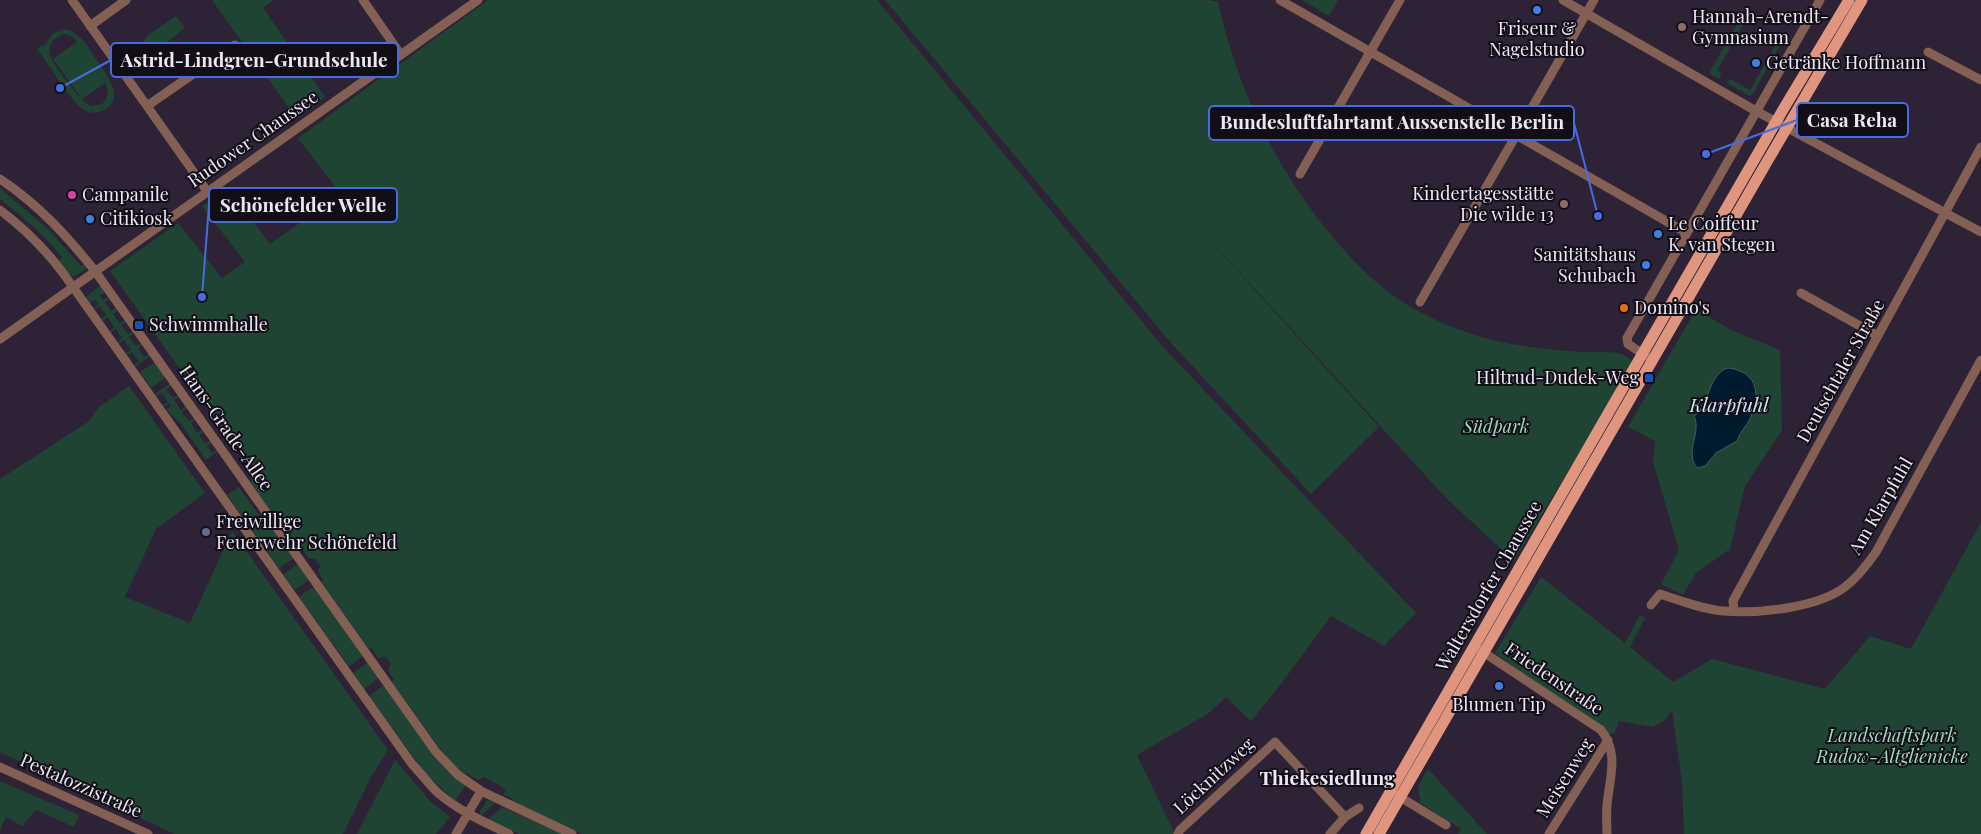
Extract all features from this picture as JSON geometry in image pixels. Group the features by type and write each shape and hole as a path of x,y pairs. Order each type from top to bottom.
{"main road":[{"name":"Waltersdorfer Chaussee","path":"1648,357 1776,122 1849,0"},
{"name":"Waltersdorfer Chaussee","path":"1366,834 1395,794 1648,357 1862,0"},
{"name":"Waltersdorfer Chaussee","path":"1379,834 1395,794"}],"street":[{"path":"72,0 207,191"},
{"path":"90,26 126,0"},
{"path":"363,0 402,55"},
{"name":"Rudower Chaussee","path":"0,339 478,0"},
{"path":"1280,0 1687,233"},
{"path":"1300,174 1400,0"},
{"path":"1563,0 1756,112 1981,232"},
{"path":"1420,302 1594,0"},
{"path":"1648,357 1628,344 1627,338 1820,0"},
{"path":"147,106 235,45"},
{"path":"1928,52 1981,80"},
{"name":"Deutschtaler Straße","path":"1734,611 1733,601 1981,147"},
{"name":"Hans-Grade-Allee","path":"0,179 28,198 52,219 95,271 436,752 458,775 481,791 572,834"},
{"path":"0,210 28,233 51,257 412,764 437,792 468,815 509,834"},
{"path":"1801,294 1878,336"},
{"name":"Am Klarpfuhl","path":"1651,605 1660,594 1696,606 1734,611 1796,607 1822,599 1845,587 1864,569 1876,552 1981,360"},
{"name":"Friedenstraße","path":"1479,650 1601,730 1608,740 1612,762 1607,807 1607,834"},
{"name":"Meisenweg","path":"1550,834 1608,740"},
{"name":"Löcknitzweg","path":"1178,834 1180,830 1275,742 1345,817"},
{"name":"Pestalozzistraße","path":"0,767 148,834"},
{"path":"456,834 481,791"},
{"path":"1395,794 1446,826"},
{"path":"1330,834 1345,817 1359,808"}],"green space":[{"path":"212,0 274,0 263,8 325,97 296,118"},
{"path":"488,0 877,0 1164,348 1416,613 1384,646 1331,616 1251,721 1226,697 1209,713 1137,755 1175,834 582,834 512,802 513,799 503,794 506,789 484,777 478,780 467,773 465,775 446,757 392,682 394,680 388,671 391,664 386,657 378,658 372,648 369,649 321,582 323,580 318,571 320,566 315,559 308,558 302,549 299,551 250,482 252,480 245,468 247,463 110,271 178,223 222,278 245,262 202,206 227,188 270,244 341,194 298,138"},
{"name":"Südpark","path":"885,0 1208,0 1218,2 1226,34 1247,96 1276,154 1292,182 1311,209 1331,235 1370,277 1397,298 1421,312 1458,329 1528,347 1618,353 1625,355 1634,362 1514,561 1447,499 1176,203 1379,427 1311,494 1171,343"},
{"path":"1302,0 1338,0 1329,16"},
{"path":"1743,13 1748,16 1717,71 1722,74 1719,79 1709,73"},
{"path":"176,16 185,28 132,69 124,58 142,45 147,36"},
{"path":"63,29 69,30 80,37 111,82 114,89 113,102 108,107 94,113 81,108 37,49 42,45 44,46 52,34","holes":["64,34 73,37 77,42 53,59 82,99 61,74 52,60 49,51 52,42","105,83 108,91 106,99 102,104 91,106 82,99"]},
{"path":"1778,41 1782,42 1752,95 1749,96 1727,83 1730,79 1750,90"},
{"path":"0,188 49,230 81,266 84,264 86,269 75,276 70,275 59,260 62,257 55,249 0,199"},
{"path":"100,286 105,292 100,295 103,300 108,297 110,299 105,302 111,311 116,308 118,310 113,314 120,323 125,320 126,322 121,325 128,334 133,331 134,333 129,337 136,346 141,343 142,345 138,348 144,357 149,354 150,356 135,367 134,365 139,361 132,352 127,355 126,353 131,350 124,340 119,344 118,342 122,338 116,329 110,331 114,327 108,317 103,321 101,319 106,315 100,306 95,309 93,308 98,304 95,299 90,303 86,297"},
{"path":"1696,309 1731,330 1780,350 1782,430 1745,486 1730,549 1696,573 1683,595 1661,584 1679,550 1653,462 1655,441 1628,427"},
{"path":"155,362 166,377 151,388 140,372"},
{"path":"170,383 171,386 166,390 173,398 178,395 179,397 174,400 181,410 186,406 187,408 182,412 189,421 194,418 196,419 191,423 197,433 203,429 204,431 199,435 205,444 210,441 212,443 207,446 212,453 218,451 206,460 181,424 166,410 171,406 169,404 164,407 163,405 168,402 162,393 156,396 155,394"},
{"path":"129,386 205,493 156,529 125,597 190,623 232,531 388,750 371,777 343,834 174,834 0,752 0,479 88,422 99,407"},
{"path":"239,487 264,522 276,533 294,558 279,568 227,495"},
{"name":"Landschaftspark Rudow-Altglienicke","path":"1981,522 1981,834 1684,834 1682,782 1672,710 1664,721 1653,727 1619,721 1615,732 1607,733 1495,653 1541,577 1625,643 1640,615 1645,618 1630,647 1673,682 1712,659 1825,689 1870,636 1911,649"},
{"path":"298,564 309,580 295,590 283,575"},
{"path":"314,586 363,656 349,666 299,597"},
{"path":"368,662 379,678 364,689 353,673"},
{"path":"384,685 439,761 466,785 455,801 424,772 369,696"},
{"path":"395,760 431,802 450,817 436,834 357,834"},
{"path":"1428,769 1487,834 1458,834 1461,829 1419,802 1419,787"},
{"path":"0,781 79,815 74,827 36,810 22,826 6,817 0,831"},
{"path":"487,800 495,803 481,816 480,812"},
{"path":"502,807 562,834 519,834 488,820"}],"water":[{"name":"Klarpfuhl","path":"1728,368 1744,373 1750,378 1754,384 1755,406 1751,418 1737,441 1716,453 1705,466 1697,468 1692,456 1696,429 1694,416 1703,406 1717,376"}],"place":[{"name":"Friseur & Nagelstudio","path":"1537,10"},
{"name":"Hannah-Arendt- Gymnasium","path":"1682,27"},
{"name":"Getränke Hoffmann","path":"1756,63"},
{"name":"Astrid-Lindgren-Grundschule","path":"60,88"},
{"name":"Casa Reha","path":"1706,154"},
{"name":"Campanile","path":"72,195"},
{"name":"Kindertagesstätte Die wilde 13","path":"1564,204"},
{"name":"Bundesluftfahrtamt Aussenstelle Berlin","path":"1598,216"},
{"name":"Citikiosk","path":"90,219"},
{"name":"Le Coiffeur K. van Stegen","path":"1658,234"},
{"name":"Sanitätshaus Schubach","path":"1646,265"},
{"name":"Schönefelder Welle","path":"202,297"},
{"name":"Domino's","path":"1624,308"},
{"name":"Schwimmhalle","path":"139,325"},
{"name":"Hiltrud-Dudek-Weg","path":"1649,378"},
{"name":"Freiwillige Feuerwehr Schönefeld","path":"206,532"},
{"name":"Blumen Tip","path":"1499,686"}],"district":[{"name":"Thiekesiedlung","path":"1327,778"}]}
